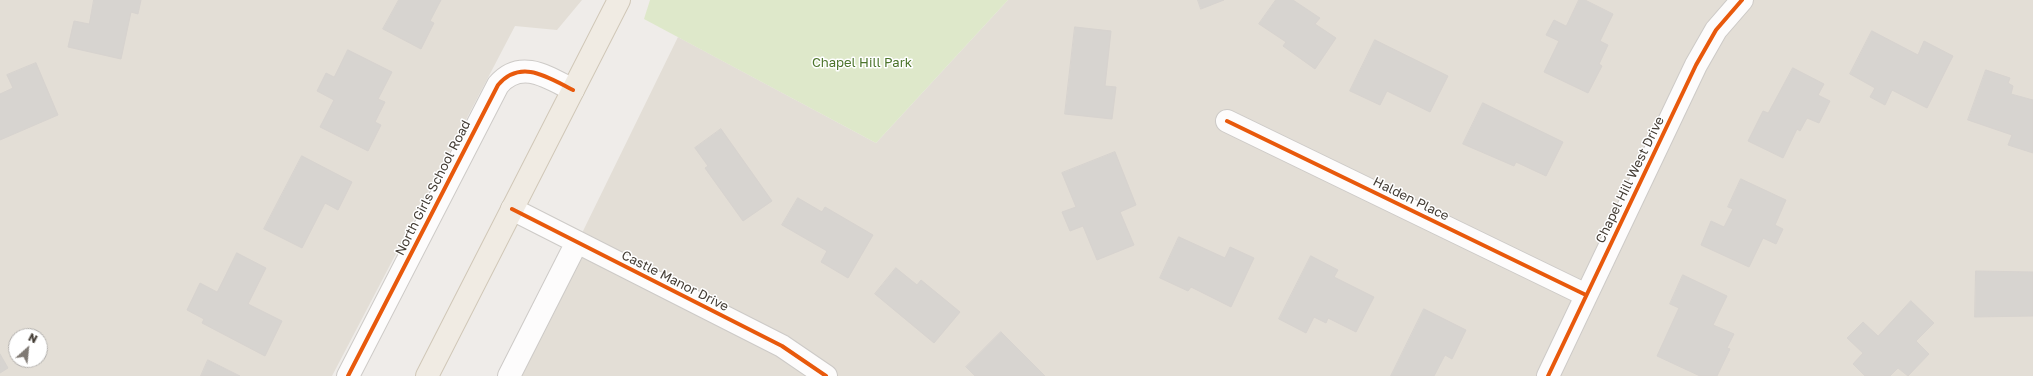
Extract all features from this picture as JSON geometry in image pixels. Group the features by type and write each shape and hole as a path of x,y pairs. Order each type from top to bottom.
{"main road":[{"path":"427,376 619,0"}],"street":[{"name":"Chapel Hill West Drive","path":"1548,376 1571,331 1586,295 1696,65 1716,30 1742,0"},
{"name":"North Girls School Road","path":"348,376 498,85 511,74 522,71 540,73 573,90"},
{"name":"Halden Place","path":"1227,121 1586,295"},
{"name":"Castle Manor Drive","path":"512,209 782,346 826,376"},
{"path":"509,376 577,242"}],"shaded area":[{"path":"0,0 582,0 557,30 515,26 332,376 0,376"},
{"path":"1008,0 2033,0 2033,376 512,376 678,37 876,143"}],"green space":[{"name":"Chapel Hill Park","path":"650,0 1008,0 876,143 644,19"}],"building":[{"path":"94,0 141,0 138,14 131,12 121,59 68,47 74,21 89,24"},
{"path":"399,0 441,0 430,21 434,23 421,49 383,29"},
{"path":"1198,0 1224,0 1201,9"},
{"path":"1276,0 1293,0 1320,18 1315,24 1336,38 1315,69 1283,46 1286,42 1259,24"},
{"path":"1579,0 1585,0 1613,14 1600,41 1608,45 1599,64 1602,66 1588,93 1544,72 1559,41 1546,35 1554,20 1566,26"},
{"path":"1075,27 1111,31 1105,86 1116,87 1112,119 1065,114"},
{"path":"1872,31 1918,55 1924,41 1953,56 1927,108 1892,90 1885,105 1870,97 1875,88 1850,74"},
{"path":"1375,40 1448,76 1430,112 1387,91 1380,105 1350,91"},
{"path":"348,50 392,72 378,99 385,102 375,122 381,125 368,151 320,127 334,100 317,91 326,73 334,77"},
{"path":"36,63 58,115 0,140 0,94 13,88 7,75"},
{"path":"1793,68 1824,84 1818,95 1830,101 1819,123 1807,118 1800,131 1797,129 1783,158 1748,141 1763,111 1768,113"},
{"path":"1986,70 2010,78 2008,83 2013,86 2011,94 2033,100 2033,153 2008,145 2012,135 1968,120"},
{"path":"1483,103 1563,142 1546,176 1516,162 1514,166 1463,144"},
{"path":"721,129 772,201 743,221 705,168 708,166 695,148"},
{"path":"1115,152 1136,205 1120,212 1134,245 1097,260 1083,226 1070,231 1062,212 1076,207 1062,173"},
{"path":"302,156 352,182 338,210 325,203 302,248 264,229"},
{"path":"1741,179 1786,200 1775,225 1783,229 1776,244 1763,238 1749,267 1701,245 1711,221 1724,227 1733,209 1728,207"},
{"path":"798,198 822,212 825,207 873,235 848,278 821,262 827,251 782,225"},
{"path":"1179,237 1225,258 1230,247 1254,258 1231,307 1191,287 1188,291 1160,278"},
{"path":"237,253 266,268 248,304 282,321 265,356 202,323 204,319 187,310 200,283 217,292"},
{"path":"1311,256 1338,270 1334,277 1374,297 1356,332 1328,318 1326,323 1314,317 1306,333 1279,319"},
{"path":"896,268 917,285 921,280 960,312 934,343 875,294"},
{"path":"1976,271 2033,272 2033,316 1975,317"},
{"path":"1683,275 1727,296 1713,325 1734,334 1727,348 1730,349 1717,376 1700,376 1657,356 1679,308 1670,304"},
{"path":"1911,301 1934,323 1916,341 1929,354 1908,376 1898,368 1890,376 1865,376 1853,364 1863,353 1847,338 1863,322 1878,336"},
{"path":"1424,309 1466,330 1452,359 1445,355 1434,376 1391,376"},
{"path":"1001,332 1045,376 975,376 966,367"},
{"path":"0,354 8,368 0,373"},
{"path":"208,360 240,376 201,376"}],"cycle path":[{"path":"1548,376 1696,65 1716,30 1742,0"},
{"path":"348,376 498,85 507,77 516,73 526,72 545,76 573,90"},
{"path":"1227,121 1586,295"},
{"path":"512,209 782,346 826,376"}]}
